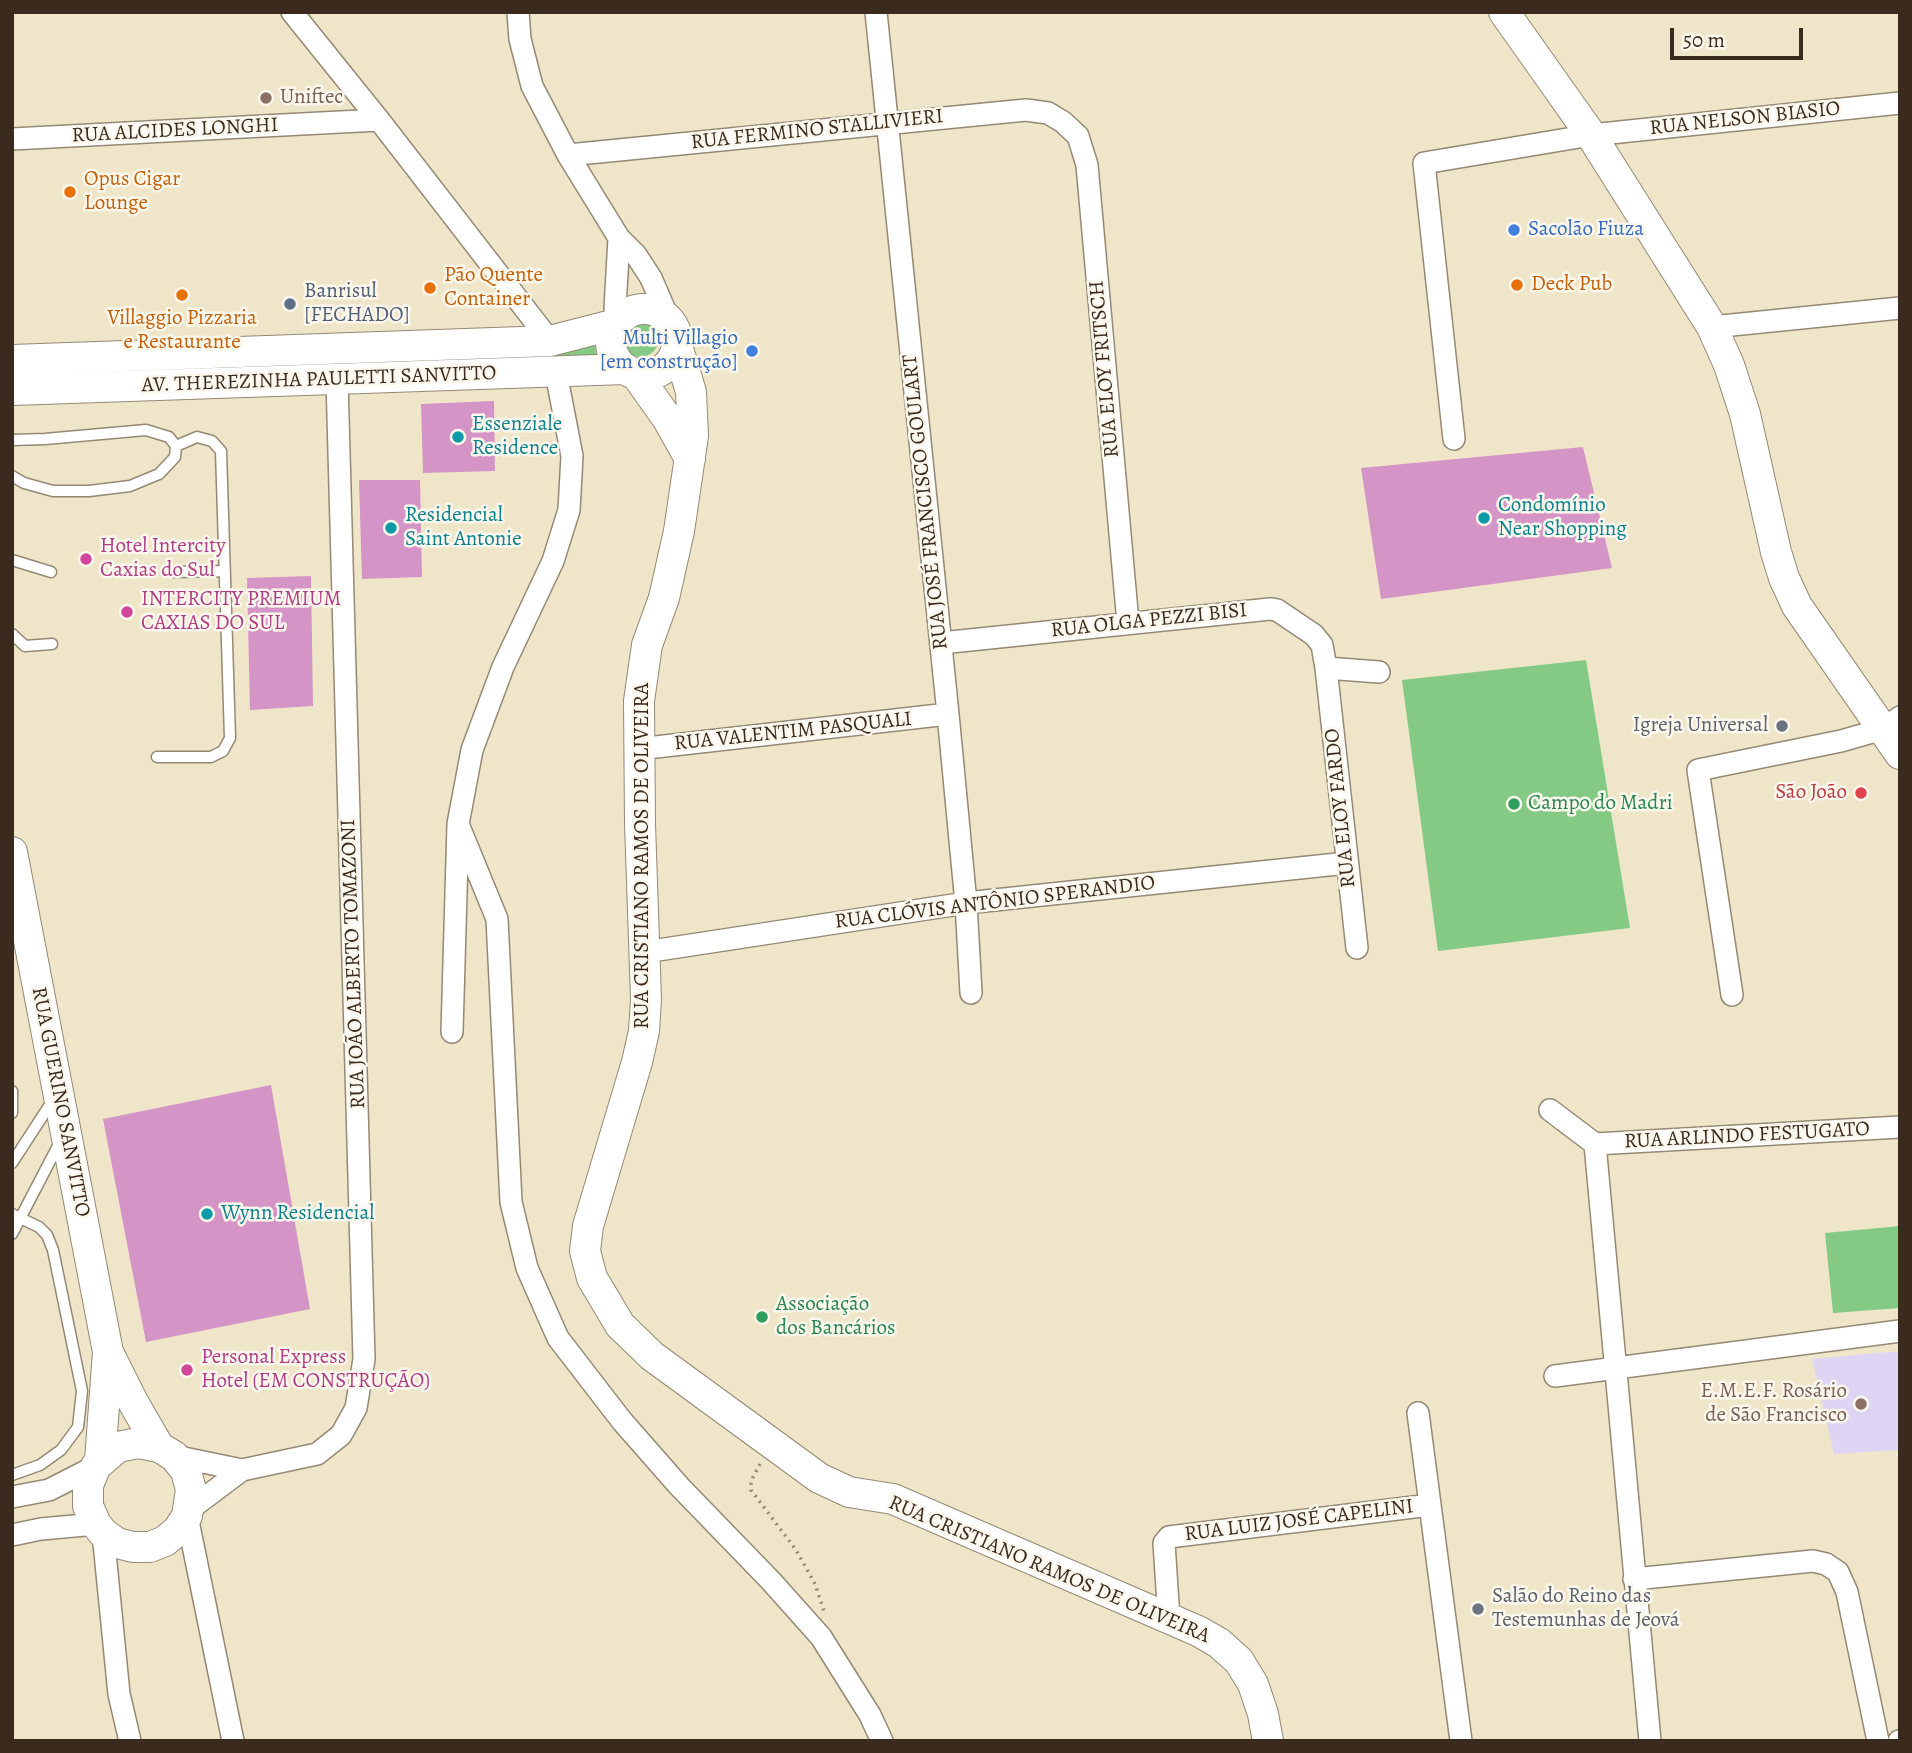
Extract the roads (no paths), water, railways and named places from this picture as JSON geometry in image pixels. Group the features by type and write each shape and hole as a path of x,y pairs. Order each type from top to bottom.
{"main road":[{"path":"1505,13 1591,135 1712,327 1729,365 1745,414 1784,578 1797,606 1891,723 1900,754"},
{"path":"631,371 645,374 664,368 675,352 673,332 661,314 649,309 638,309 626,314 617,323 612,333 613,354 631,371 667,418 690,459"},
{"name":"AV. THEREZINHA PAULETTI SANVITTO","path":"12,360 550,341 617,323"},
{"name":"RUA CRISTIANO RAMOS DE OLIVEIRA","path":"673,332 691,392 694,419 679,531 664,598 647,645 639,701 638,749 645,952 644,1031 589,1226 585,1251 598,1292 620,1325 652,1356 818,1478 849,1492 893,1499 1198,1631 1219,1643 1238,1661 1253,1684 1268,1741"},
{"path":"386,347 389,379"},
{"path":"207,353 207,384"},
{"name":"AV. THEREZINHA PAULETTI SANVITTO","path":"12,390 631,371"},
{"name":"RUA GUERINO SANVITTO","path":"12,852 108,1352 133,1402 167,1451"},
{"name":"RUA GUERINO SANVITTO","path":"98,1463 108,1352"},
{"path":"138,1443 167,1451 186,1471 191,1490 189,1513 178,1530 165,1541 150,1547 117,1543 100,1529 88,1506 88,1485 98,1463 118,1447 138,1443"}],"street":[{"path":"292,12 550,341"},
{"name":"RUA CRISTIANO RAMOS DE OLIVEIRA","path":"518,12 520,39 532,86 568,155 619,239 636,255 651,278 673,332"},
{"name":"RUA JOSÉ FRANCISCO GOULART","path":"876,12 948,714 966,903 971,993"},
{"name":"RUA NELSON BIASIO","path":"1454,439 1424,163 1591,135 1900,103"},
{"name":"RUA FERMINO STALLIVIERI","path":"568,155 1026,110 1048,113 1063,122"},
{"name":"RUA ALCIDES LONGHI","path":"12,139 379,120"},
{"name":"RUA ELOY FRITSCH","path":"1063,122 1078,136 1087,165 1128,623"},
{"path":"617,323 615,308 619,239"},
{"path":"1712,327 1900,308"},
{"path":"452,1032 458,824 472,750 503,667 553,561 569,510 572,456 556,373"},
{"name":"RUA JOÃO ALBERTO TOMAZONI","path":"167,1451 242,1470 317,1454 341,1435 356,1408 364,1359 337,380"},
{"name":"RUA OLGA PEZZI BISI","path":"941,643 1270,608 1314,635 1322,645 1326,668"},
{"path":"1326,668 1379,672"},
{"name":"RUA ELOY FARDO","path":"1326,668 1357,948"},
{"name":"RUA VALENTIM PASQUALI","path":"638,749 948,714"},
{"path":"1732,995 1698,770 1841,741 1891,723"},
{"path":"458,824 497,919 511,1202 527,1268 552,1326 558,1338 622,1421 679,1486 821,1637 870,1715 882,1741"},
{"name":"RUA CLÓVIS ANTÔNIO SPERANDIO","path":"645,952 966,903 1347,863"},
{"path":"1550,1110 1595,1144 1650,1741"},
{"name":"RUA ARLINDO FESTUGATO","path":"1595,1144 1900,1127"},
{"path":"1555,1376 1900,1331"},
{"path":"1418,1413 1461,1741"},
{"path":"12,1497 49,1490 98,1463"},
{"name":"RUA JOÃO ALBERTO TOMAZONI","path":"189,1513 242,1470"},
{"name":"RUA LUIZ JOSÉ CAPELINI","path":"1169,1619 1164,1543 1169,1537 1430,1504"},
{"path":"189,1513 233,1741"},
{"path":"12,1535 41,1529 100,1529 120,1694 130,1741"},
{"path":"1634,1579 1813,1561 1826,1564 1838,1572 1847,1592 1878,1741"}],"lane":[{"path":"12,440 146,430 169,437 176,446 175,457 159,474 130,486 89,491 53,491 24,483 12,476"},
{"path":"157,757 211,757 223,751 230,738 221,452 212,441 197,437 176,446"},
{"path":"12,560 51,572"},
{"path":"174,572 225,571"},
{"path":"12,634 25,646 52,644"},
{"path":"12,1091 12,1113"},
{"path":"12,1163 58,1092"},
{"path":"12,1234 17,1216 66,1131"},
{"path":"12,1475 40,1465 61,1450 78,1427 82,1391 53,1250 47,1235 39,1227 17,1216"}],"place":[{"name":"Uniftec","path":"266,98"},
{"name":"Opus Cigar Lounge","path":"70,192"},
{"name":"Sacolão Fiuza","path":"1514,230"},
{"name":"Deck Pub","path":"1517,285"},
{"name":"Pão Quente Container","path":"430,288"},
{"name":"Villaggio Pizzaria e Restaurante","path":"182,295"},
{"name":"Banrisul [FECHADO]","path":"290,304"},
{"name":"Multi Villagio [em construção]","path":"752,351"},
{"name":"Essenziale Residence","path":"458,437"},
{"name":"Condomínio Near Shopping","path":"1484,518"},
{"name":"Residencial Saint Antonie","path":"391,528"},
{"name":"Hotel Intercity Caxias do Sul","path":"86,559"},
{"name":"INTERCITY PREMIUM CAXIAS DO SUL","path":"127,612"},
{"name":"Igreja Universal","path":"1782,726"},
{"name":"São João","path":"1861,793"},
{"name":"Campo do Madri","path":"1514,804"},
{"name":"Wynn Residencial","path":"207,1214"},
{"name":"Associação dos Bancários","path":"762,1317"},
{"name":"Personal Express Hotel (EM CONSTRUÇÃO)","path":"187,1370"},
{"name":"E.M.E.F. Rosário de São Francisco","path":"1861,1404"},
{"name":"Salão do Reino das Testemunhas de Jeová","path":"1478,1609"}]}
